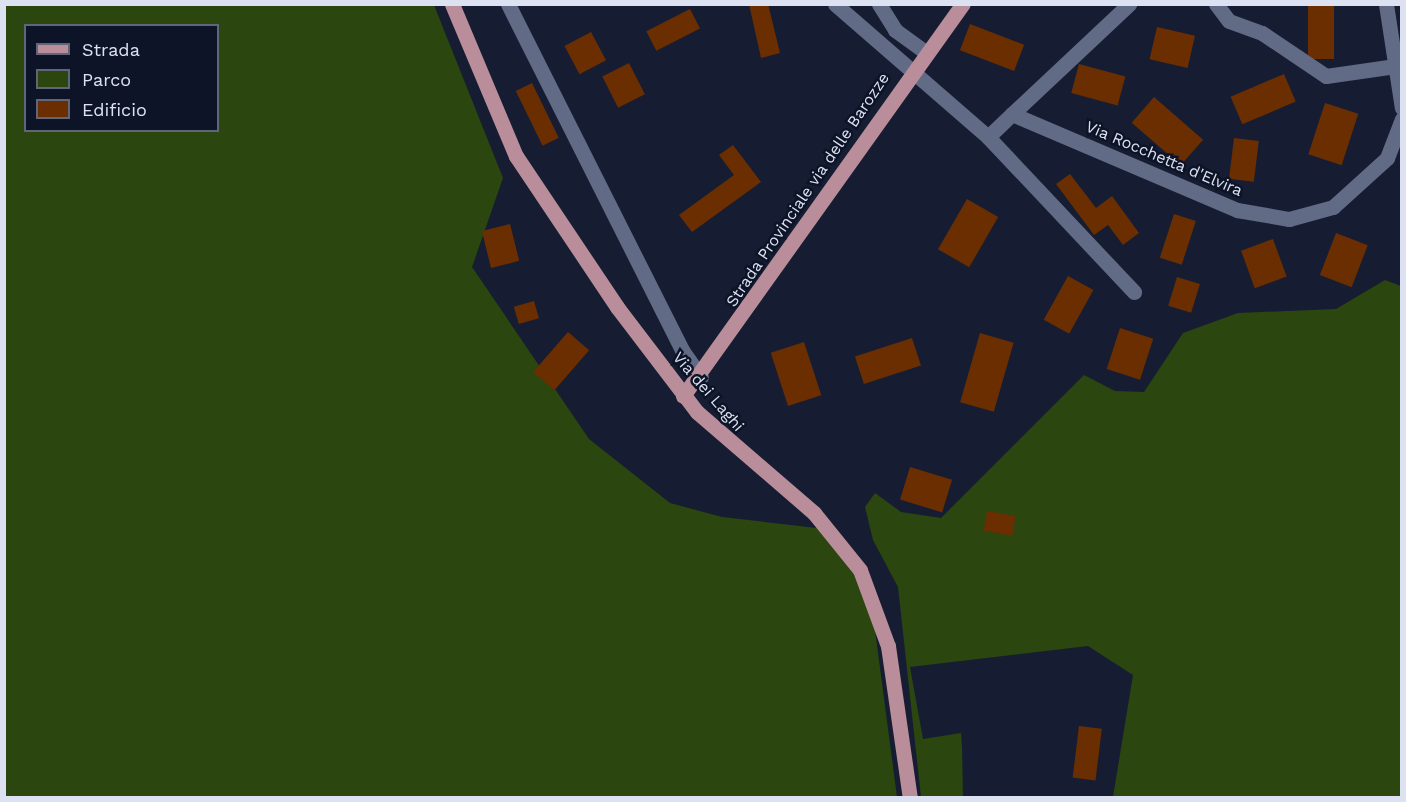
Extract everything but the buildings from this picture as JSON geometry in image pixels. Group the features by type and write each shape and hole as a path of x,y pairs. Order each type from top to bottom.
{"main road":[{"name":"Via dei Laghi","path":"452,4 516,156 683,396 735,450 814,513 860,570 888,645 910,798"},
{"name":"Strada Provinciale via delle Barozze","path":"683,396 700,377 802,238 912,69 963,4"}],"street":[{"path":"508,4 700,377"},
{"path":"835,4 988,137 1134,292"},
{"path":"879,4 895,30 925,52"},
{"path":"988,137 1129,4"},
{"path":"1216,4 1229,21 1262,33 1326,76 1395,66"},
{"path":"1386,4 1401,108"},
{"name":"Via Rocchetta d'Elvira","path":"1012,114 1237,210 1289,219 1312,216 1358,190 1387,158 1401,119"}],"green space":[{"path":"5,5 434,5 503,178 472,267 589,439 670,503 722,517 817,528 857,578 875,630 897,797 5,798"},
{"path":"1385,280 1401,286 1401,797 1113,797 1133,675 1088,646 910,667 923,739 961,733 963,797 921,797 898,587 873,540 865,507 875,493 901,512 941,518 1084,375 1115,391 1144,392 1183,333 1238,313 1336,309"}]}
